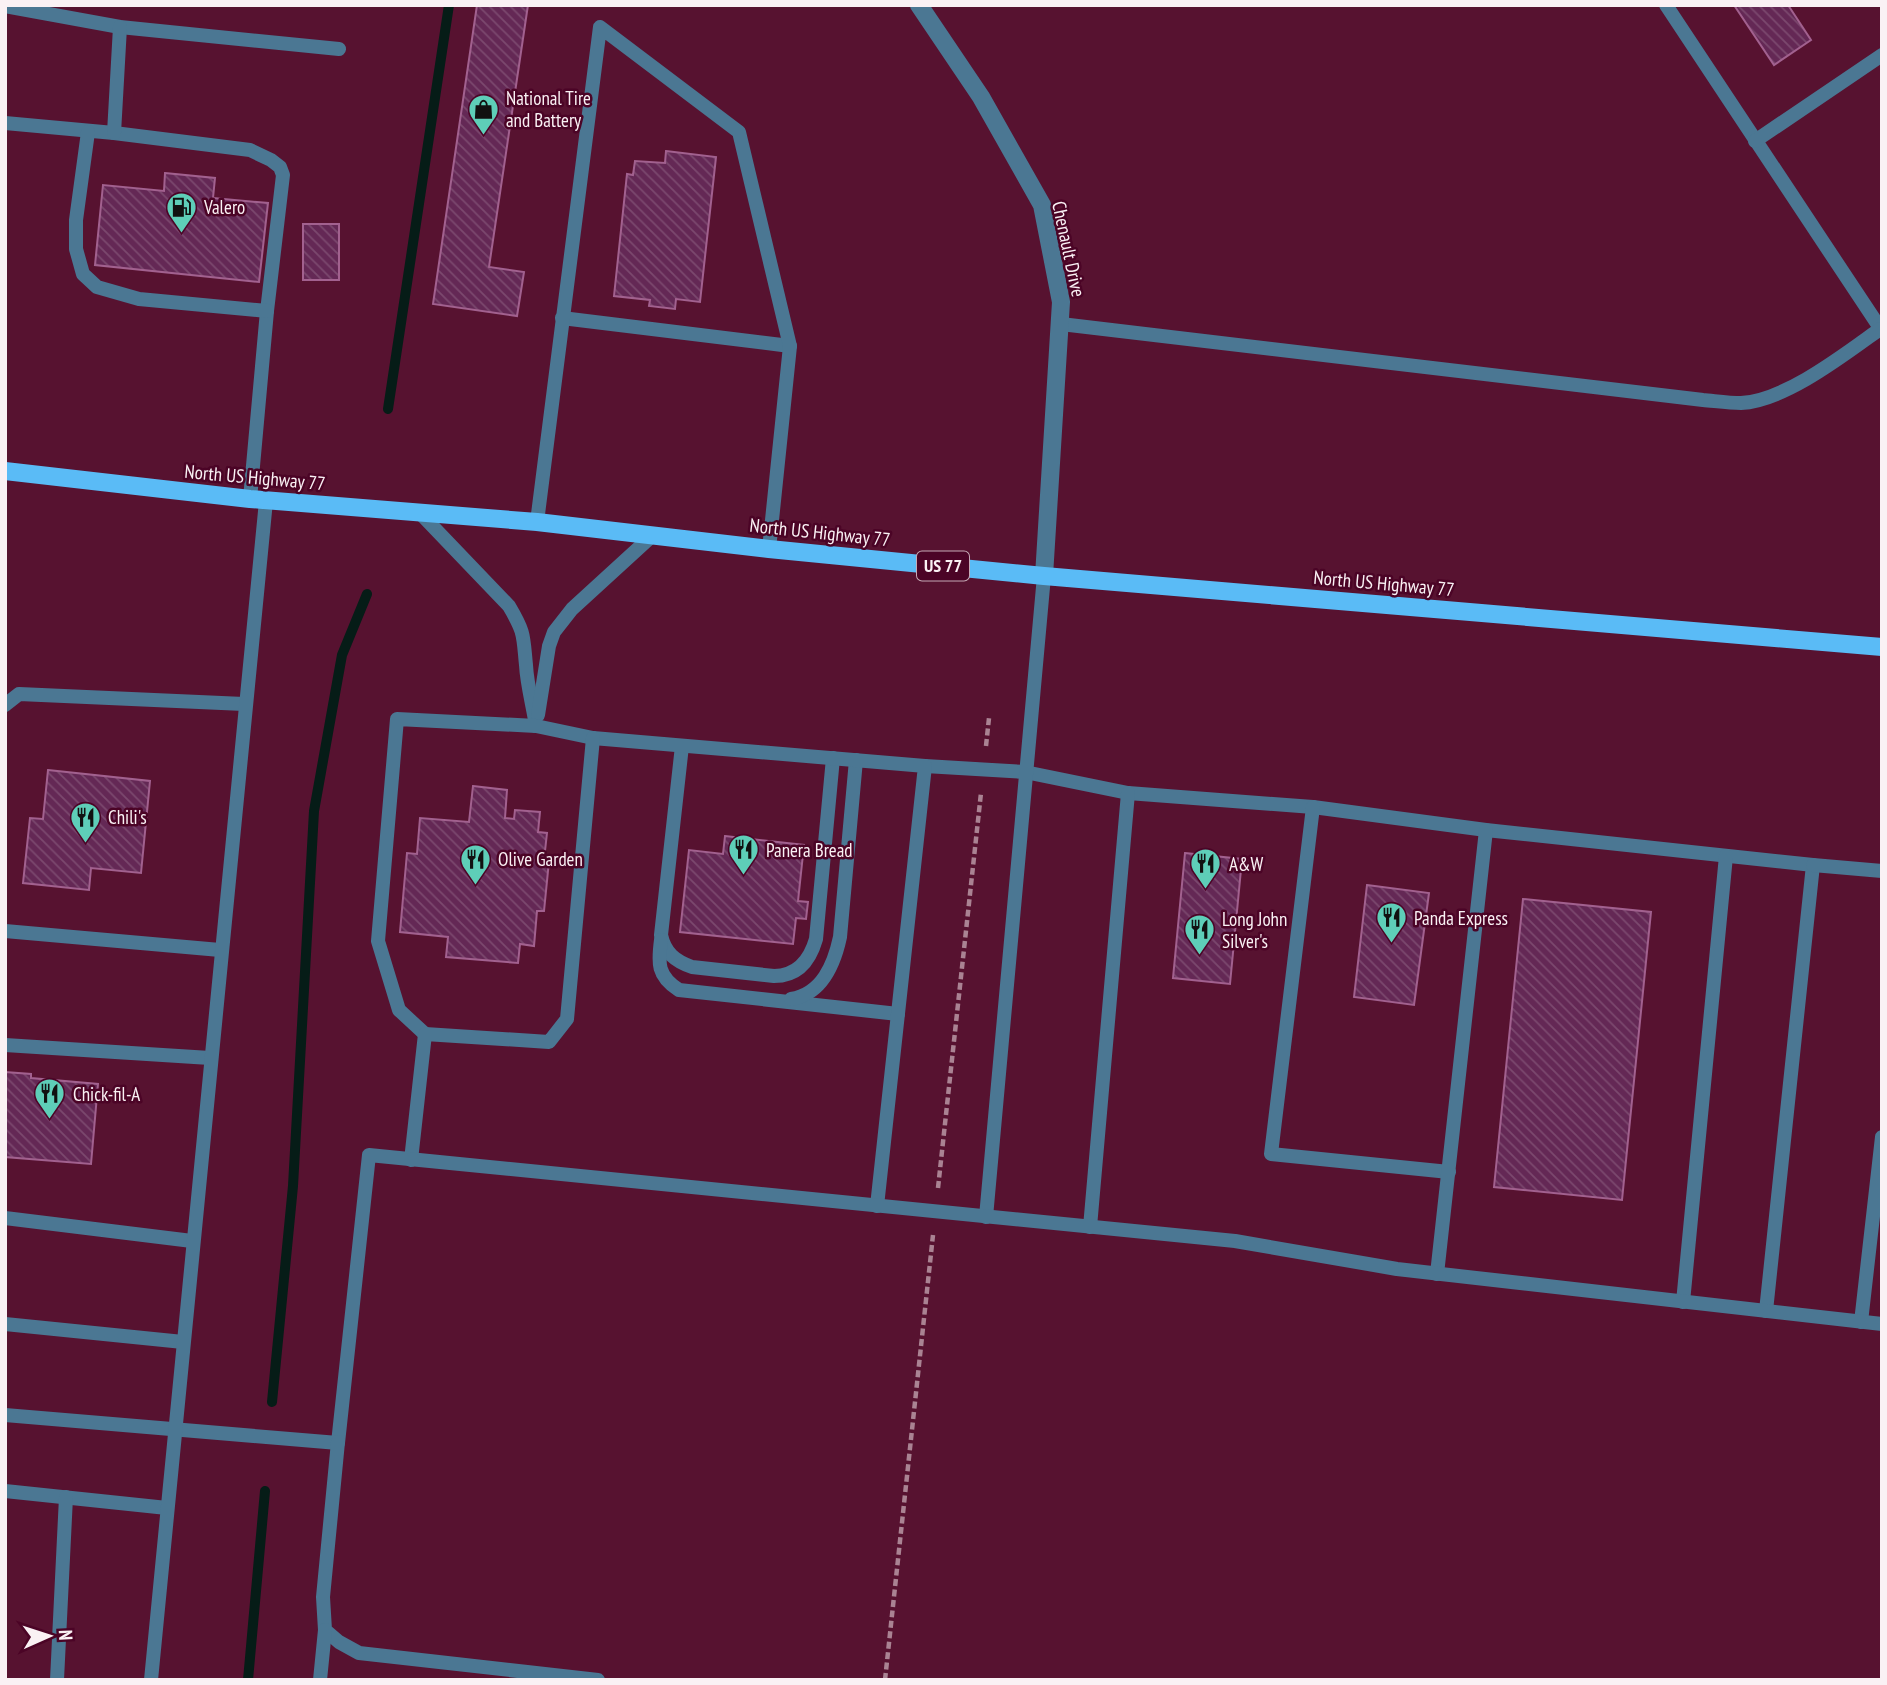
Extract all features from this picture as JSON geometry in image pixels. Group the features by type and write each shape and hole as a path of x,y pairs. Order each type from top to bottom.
{"main road":[{"name":"North US Highway 77","path":"5,471 258,500 537,522 769,549 1044,576 1882,647"}],"street":[{"name":"Chenault Drive","path":"919,5 981,97 1042,205 1061,303 1044,576"}],"lane":[{"path":"1061,324 1703,400 1743,403 1768,397 1794,385 1830,365 1881,330 1665,5"},
{"path":"5,6 120,27 339,49"},
{"path":"114,133 120,27"},
{"path":"537,522 600,27 739,132 790,346 769,549"},
{"path":"1755,141 1882,55"},
{"path":"5,123 250,150 271,160 280,167 283,175 267,311 244,704 150,1680"},
{"path":"88,132 76,220 76,248 83,274 97,287 139,299 267,311"},
{"path":"562,318 790,346"},
{"path":"418,512 509,606 520,625 525,639 525,664 536,726"},
{"path":"536,726 549,646 554,632 572,609 654,534"},
{"path":"986,1217 1044,576"},
{"path":"5,705 19,694 244,704"},
{"path":"593,738 567,1020 549,1042 425,1034 399,1010 379,941 397,719 536,726 593,738 1025,772 1128,793 1312,807 1486,830 1882,871"},
{"path":"682,746 658,963 670,984 679,990 898,1014"},
{"path":"661,935 663,946 670,955 680,963 692,967 781,976 797,970 806,962 816,939 833,758"},
{"path":"779,1001 797,999 807,994 826,976 836,955 840,937 856,760"},
{"path":"877,1206 925,766"},
{"path":"1090,1227 1128,793"},
{"path":"1312,807 1271,1154 1449,1172"},
{"path":"1437,1274 1486,830"},
{"path":"1683,1302 1726,856"},
{"path":"1766,1311 1813,864"},
{"path":"5,931 220,950"},
{"path":"411,1160 425,1034"},
{"path":"5,1045 210,1058"},
{"path":"1861,1322 1882,1137"},
{"path":"320,1680 325,1630 323,1597 369,1155 1235,1241 1437,1274 1882,1324"},
{"path":"5,1218 192,1241"},
{"path":"5,1324 183,1342"},
{"path":"5,1415 338,1442"},
{"path":"5,1490 167,1507"},
{"path":"57,1680 66,1497"},
{"path":"325,1630 359,1653 598,1680"}],"building":[{"name":"National Tire and Battery","path":"477,5 528,5 489,267 524,272 517,316 433,304"},
{"path":"1734,5 1788,5 1811,40 1774,65"},
{"path":"666,151 716,157 700,302 676,299 675,309 649,306 650,300 614,296 627,174 633,175 635,161 665,163"},
{"name":"Valero","path":"165,173 215,178 213,198 268,203 259,282 95,265 103,185 164,191"},
{"path":"303,224 339,224 339,280 303,280"},
{"name":"Chili's","path":"48,770 150,781 141,873 91,868 89,890 23,883 30,818 43,819"},
{"name":"Olive Garden","path":"473,786 507,790 505,818 514,819 515,810 540,812 538,832 547,833 544,860 549,861 544,911 537,911 534,946 520,944 518,963 446,957 448,937 400,932 407,853 417,854 420,818 469,822"},
{"name":"Panera Bread","path":"725,836 804,845 798,901 808,902 806,919 796,918 793,944 680,932 689,850 723,854"},
{"path":"1185,853 1242,859 1230,984 1173,978"},
{"name":"Panda Express","path":"1367,885 1429,893 1414,1005 1354,997"},
{"path":"1523,899 1651,912 1622,1200 1494,1187"},
{"name":"Chick-fil-A","path":"5,1072 31,1074 31,1078 98,1084 91,1164 5,1157"}],"waterway":[{"path":"388,409 449,5"},
{"path":"272,1402 293,1186 314,811 342,655 367,594"},
{"path":"248,1680 265,1491"}],"place":[{"name":"National Tire and Battery","path":"483,136"},
{"name":"Valero","path":"181,234"},
{"name":"Chili's","path":"85,844"},
{"name":"Panera Bread","path":"743,877"},
{"name":"Olive Garden","path":"475,886"},
{"name":"A&W","path":"1206,891"},
{"name":"Panda Express","path":"1391,945"},
{"name":"Long John Silver's","path":"1199,957"},
{"name":"Chick-fil-A","path":"50,1121"}]}
